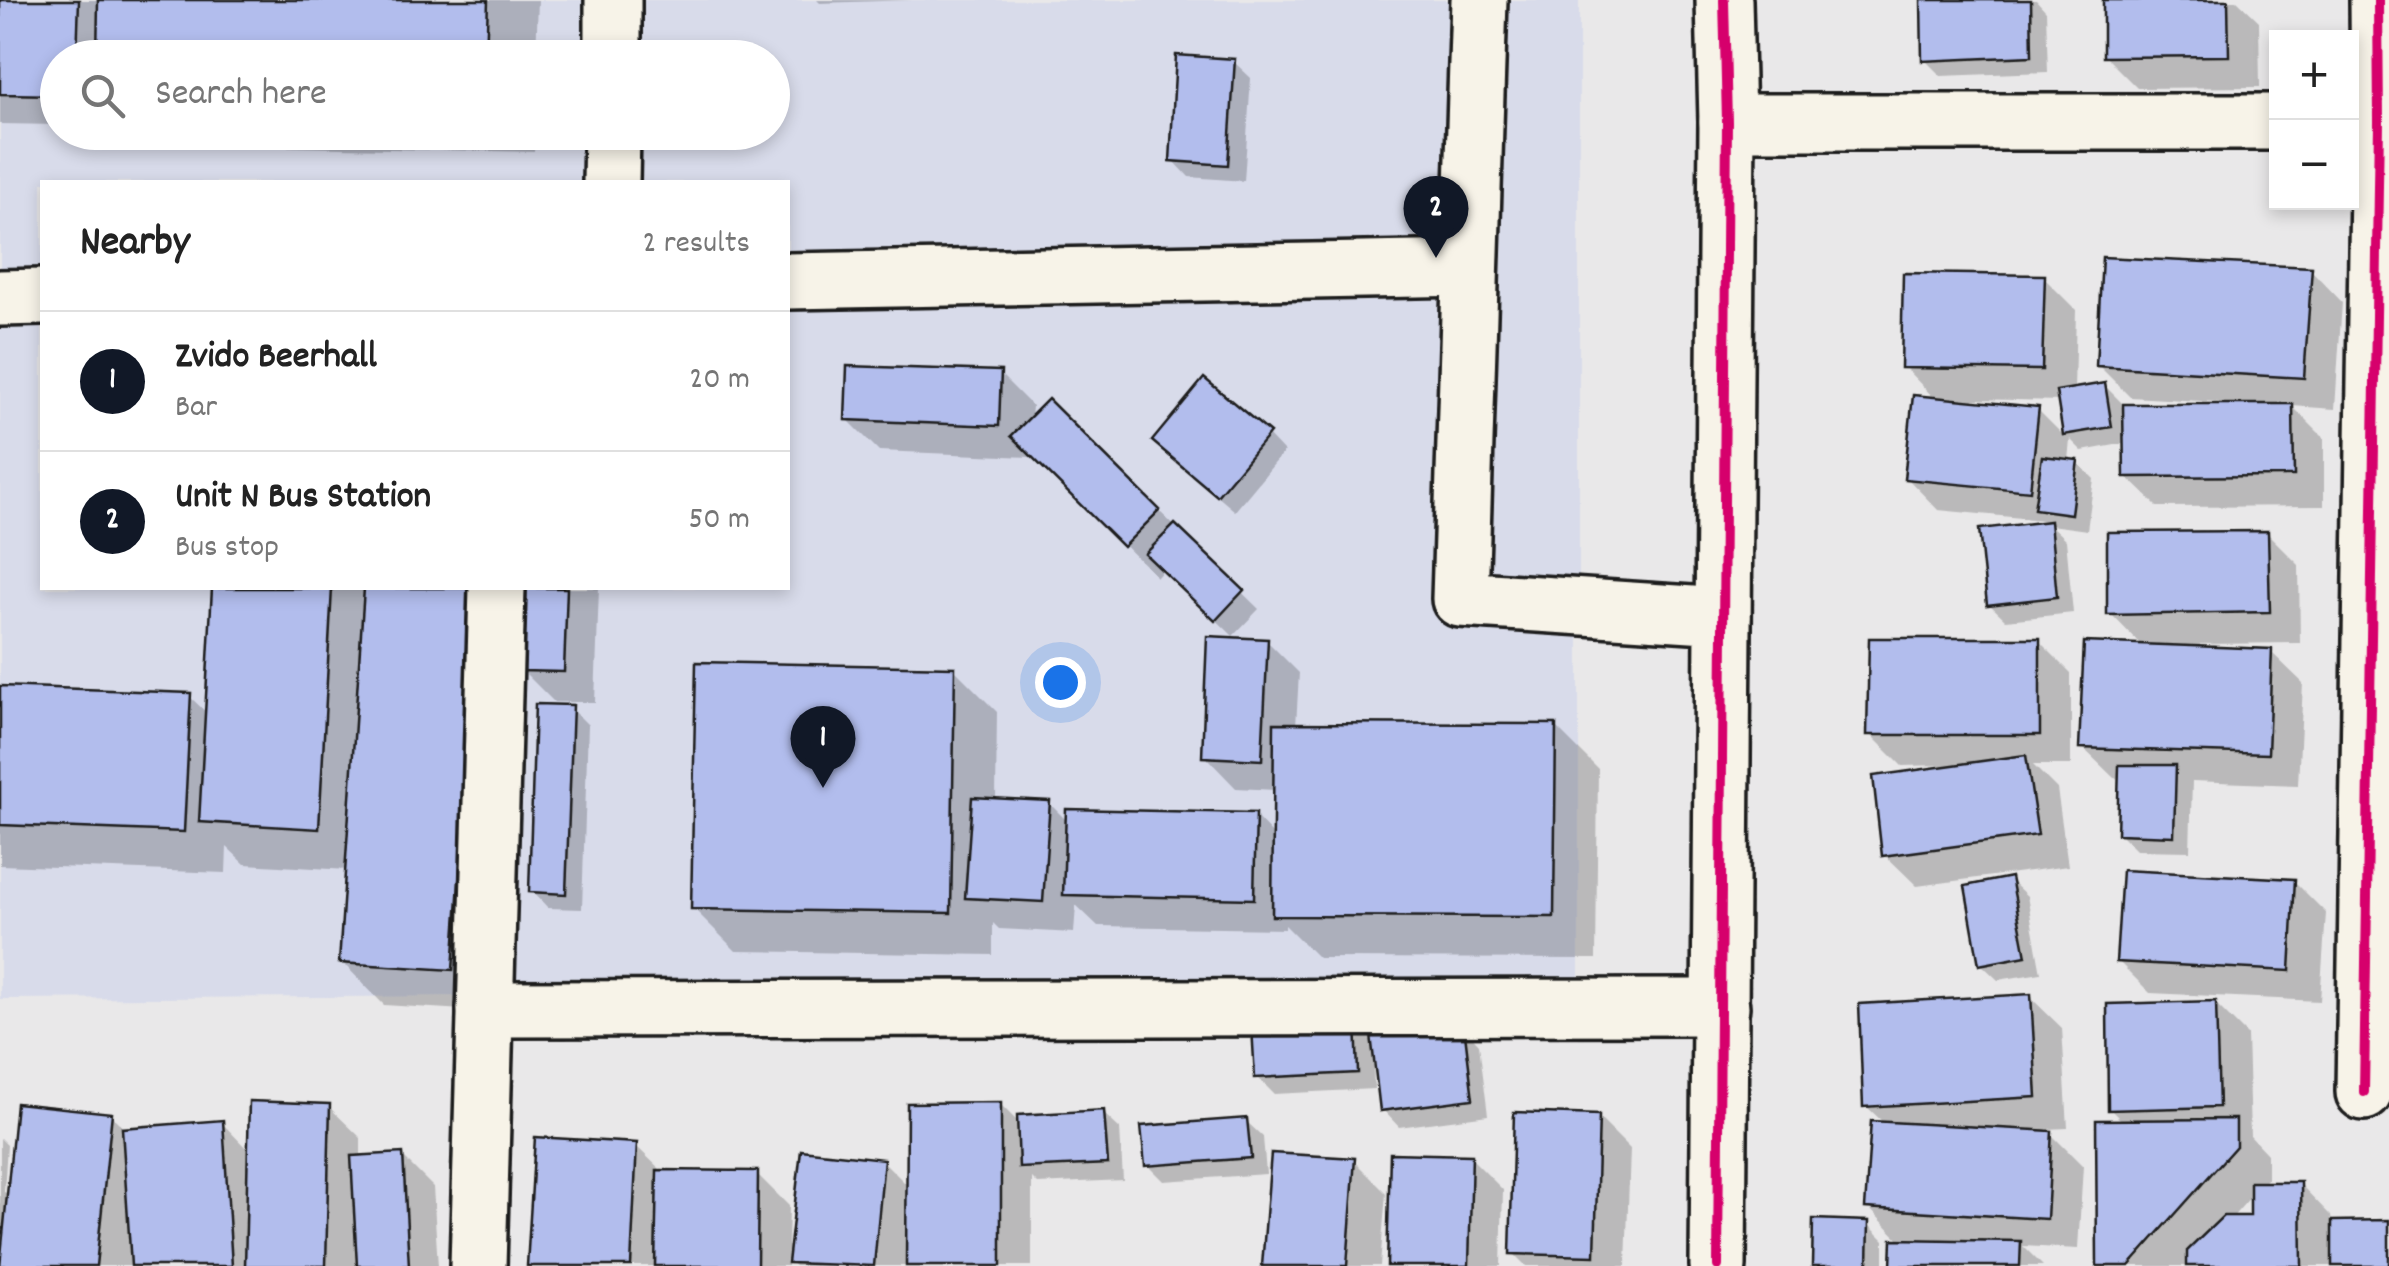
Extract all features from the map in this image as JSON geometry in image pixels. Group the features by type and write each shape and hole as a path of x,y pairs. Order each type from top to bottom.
{"street":[{"path":"613,0 613,40"},
{"path":"1479,0 1460,600 1723,616"},
{"path":"1718,1266 1728,122 1724,0"},
{"path":"2364,1092 2373,122 2378,0"},
{"path":"1728,122 2269,122"},
{"path":"611,180 612,150"},
{"path":"790,282 1470,268"},
{"path":"0,298 40,297"},
{"path":"478,1266 497,590"},
{"path":"485,1009 1721,1007"}],"shaded area":[{"path":"0,0 1579,0 1579,989 0,999"}],"building":[{"path":"0,0 79,0 78,40 40,40 40,95 0,94"},
{"path":"98,0 488,0 487,40 97,40"},
{"path":"1921,0 2031,0 2032,56 1922,61"},
{"path":"2103,0 2228,0 2229,56 2103,57"},
{"path":"1176,55 1235,59 1228,165 1170,161"},
{"path":"2102,257 2312,267 2304,378 2096,366"},
{"path":"1903,273 2045,275 2042,370 1901,368"},
{"path":"847,366 1001,371 999,426 845,420"},
{"path":"1204,378 1270,433 1217,496 1152,441"},
{"path":"2105,383 2112,427 2063,435 2056,391"},
{"path":"1913,395 2039,407 2030,491 1904,479"},
{"path":"1048,399 1160,510 1123,547 1011,436"},
{"path":"2123,404 2293,404 2294,476 2124,477"},
{"path":"2042,456 2078,460 2071,514 2034,509"},
{"path":"2050,521 2057,597 1987,605 1979,529"},
{"path":"1175,524 1244,590 1215,621 1145,554"},
{"path":"2268,531 2270,612 2107,615 2107,532"},
{"path":"212,590 332,590 319,829 199,822"},
{"path":"364,590 479,590 453,970 339,963"},
{"path":"522,590 567,590 564,672 520,671"},
{"path":"1207,636 1268,639 1262,760 1202,757"},
{"path":"1869,638 2040,638 2040,735 1867,735"},
{"path":"2084,642 2272,649 2268,754 2079,748"},
{"path":"696,662 955,667 951,913 691,909"},
{"path":"0,686 191,693 184,832 0,825"},
{"path":"535,704 573,705 566,894 529,892"},
{"path":"1274,723 1556,724 1554,917 1272,916"},
{"path":"2026,755 2038,835 1882,856 1873,776"},
{"path":"2119,765 2176,765 2174,836 2117,834"},
{"path":"972,797 1050,801 1043,902 965,898"},
{"path":"1066,809 1256,813 1254,899 1063,895"},
{"path":"2122,870 2295,879 2290,971 2116,962"},
{"path":"2011,877 2026,956 1979,965 1965,886"},
{"path":"2031,994 2037,1097 1863,1107 1859,1004"},
{"path":"2216,1001 2219,1107 2108,1110 2107,1004"},
{"path":"1356,1021 1358,1073 1255,1078 1252,1027"},
{"path":"1464,1025 1473,1099 1380,1111 1371,1035"},
{"path":"249,1101 330,1104 326,1266 245,1266"},
{"path":"1001,1102 1001,1266 906,1266 907,1103"},
{"path":"16,1103 112,1113 96,1266 0,1266"},
{"path":"1104,1110 1108,1164 1019,1168 1017,1115"},
{"path":"1514,1112 1599,1115 1595,1256 1510,1254"},
{"path":"1247,1118 1251,1158 1145,1166 1141,1126"},
{"path":"2236,1119 2236,1146 2129,1266 2097,1266 2096,1120"},
{"path":"223,1120 232,1266 131,1266 122,1128"},
{"path":"1871,1121 2052,1131 2047,1219 1865,1208"},
{"path":"535,1137 637,1143 631,1266 527,1266"},
{"path":"801,1150 884,1159 874,1266 788,1263"},
{"path":"403,1153 409,1266 357,1266 351,1156"},
{"path":"1271,1153 1355,1158 1347,1266 1262,1266"},
{"path":"1390,1153 1472,1155 1469,1266 1387,1266"},
{"path":"657,1170 758,1171 757,1266 655,1266"},
{"path":"2250,1182 2301,1182 2302,1266 2187,1266 2187,1251 2223,1216 2250,1216"},
{"path":"1813,1219 1869,1221 1868,1266 1812,1266"},
{"path":"2389,1220 2389,1266 2332,1266 2332,1221"},
{"path":"1892,1239 2021,1241 2020,1266 1891,1266"}],"cycle path":[{"path":"1718,1266 1727,122 1724,0"},
{"path":"2364,1092 2378,0"}],"place":[{"name":"Unit N Bus Station","path":"1436,258"},
{"name":"Zvido Beerhall","path":"823,788"}]}
